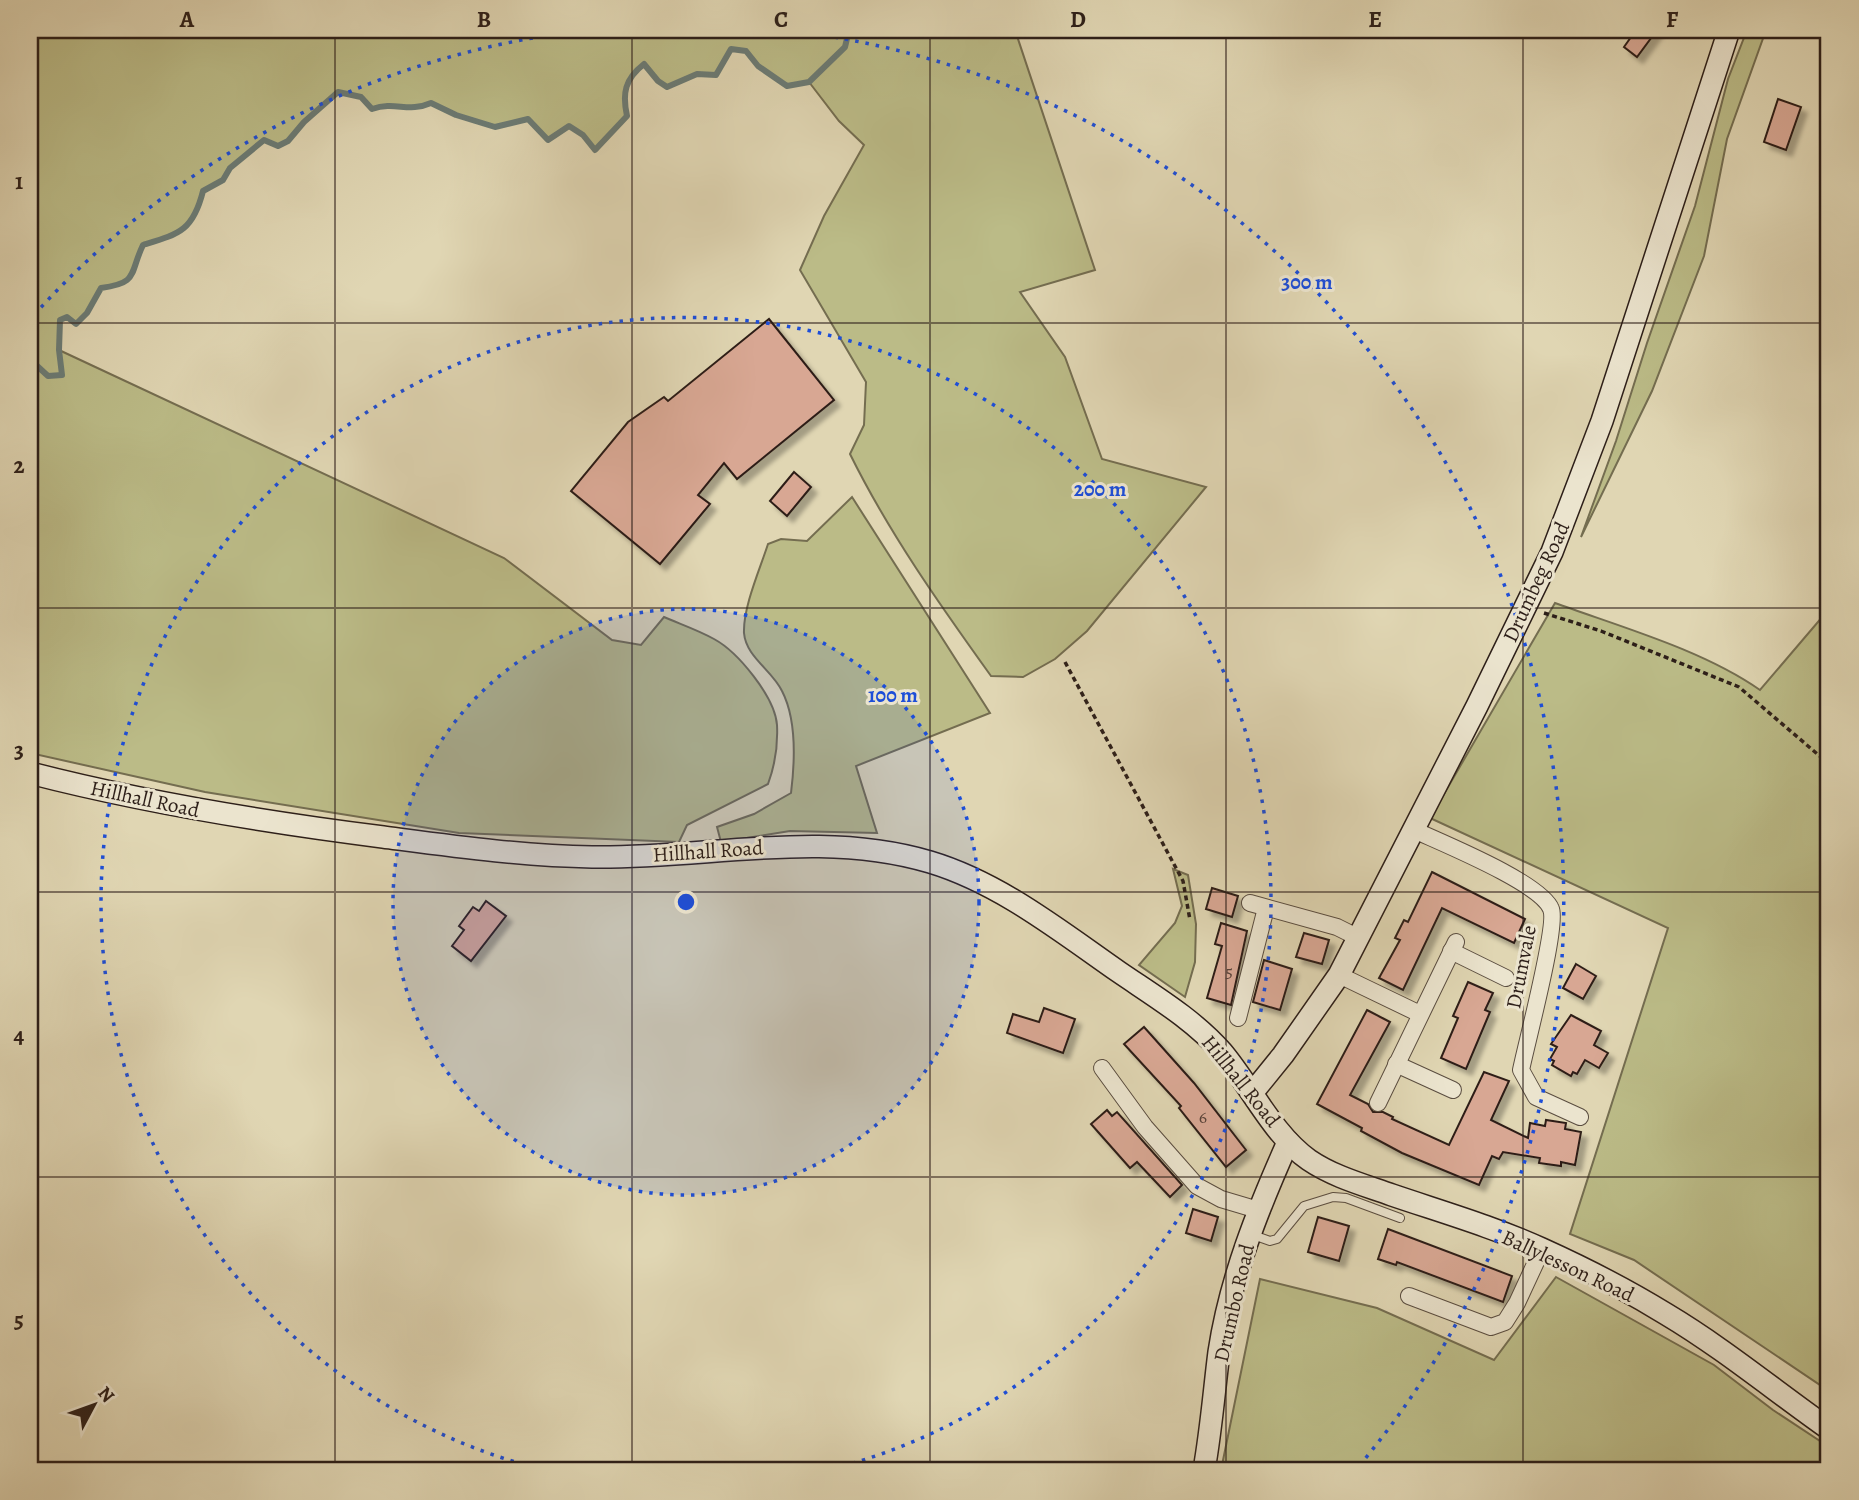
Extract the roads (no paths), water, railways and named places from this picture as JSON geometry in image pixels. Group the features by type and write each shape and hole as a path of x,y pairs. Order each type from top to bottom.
{"main road":[{"name":"Drumbeg Road","path":"1253,1092 1291,1044 1339,975 1414,830 1570,509 1602,421 1701,109 1729,30"},
{"name":"Hillhall Road","path":"30,773 198,811 466,848 591,857 684,855 783,845 840,845 932,862 978,881 1023,906 1177,1012 1221,1051 1288,1142"},
{"name":"Drumbo Road","path":"1204,1470 1220,1350 1250,1234 1288,1142"},
{"name":"Ballylesson Road","path":"1288,1142 1322,1168 1542,1249 1667,1314 1829,1429"}],"street":[{"name":"Drumvale","path":"1414,830 1516,879 1545,898 1553,911 1546,959 1521,1070 1536,1097 1580,1117"},
{"path":"1250,903 1337,927 1359,938"},
{"path":"1238,1018 1266,908"},
{"path":"1378,1103 1453,946 1506,978"},
{"path":"1339,975 1420,1014"},
{"path":"1396,1065 1453,1090"},
{"path":"1102,1068 1145,1127 1197,1186 1221,1199 1258,1210"},
{"path":"1409,1296 1491,1327 1505,1322 1517,1303 1542,1249"}],"lane":[{"path":"1250,1234 1270,1241 1277,1239 1304,1206 1333,1197 1346,1198 1400,1218"}],"waterway":[{"path":"30,364 35,364 48,376 62,375 60,320 67,317 76,324 87,313 101,288 122,283 131,276 143,245 175,234 189,223 203,191 223,180 230,168 264,140 278,146 288,141 304,122 338,92 361,97 372,109 388,106 415,107 431,103 456,115 495,127 528,119 548,140 569,126 583,135 595,150 627,116 626,87 644,64 658,81 667,87 697,74 716,75 731,49 746,51 758,66 787,86 809,82 845,47 849,30"},
{"path":"1822,1470 1829,1467"}]}
